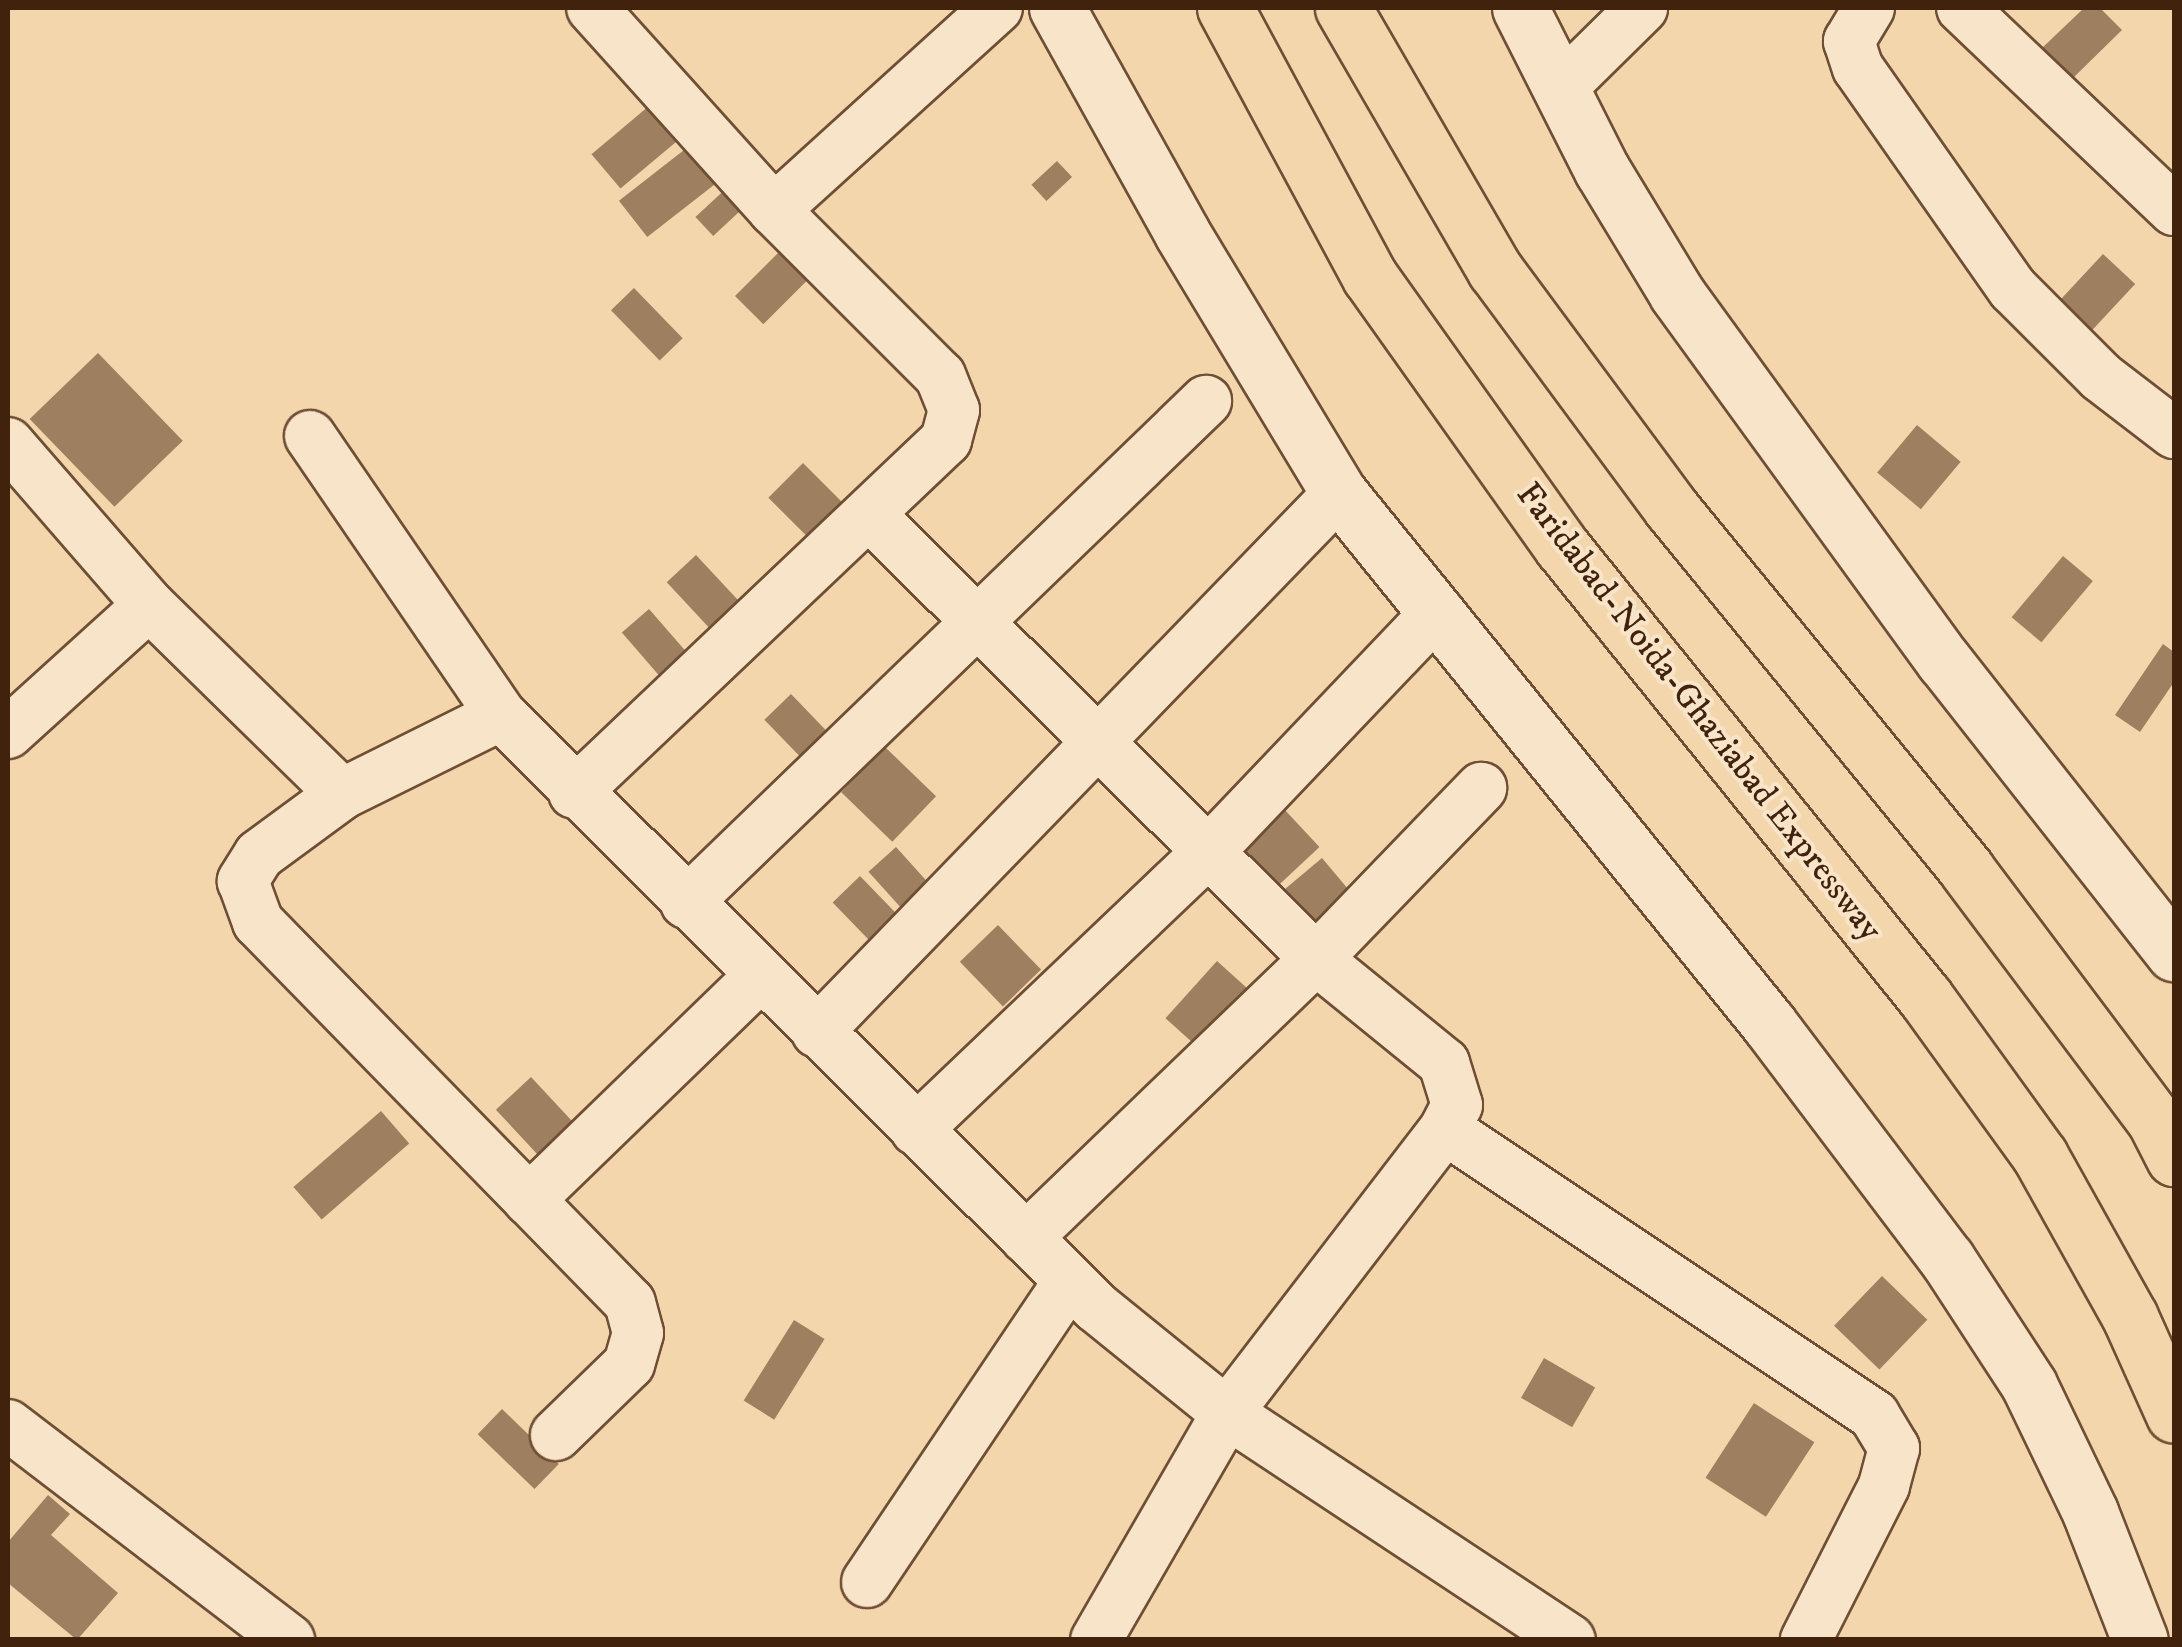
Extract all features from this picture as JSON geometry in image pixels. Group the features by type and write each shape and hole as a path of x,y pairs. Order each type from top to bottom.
{"main road":[{"name":"Faridabad-Noida-Ghaziabad Expressway","path":"1225,8 1370,277 1562,546 1924,997 2040,1156 2130,1317 2174,1415"},
{"path":"1344,8 1495,270 1671,508 1966,870 2155,1121 2174,1158"}],"street":[{"path":"574,793 946,440 954,410 940,376 774,210 592,8"},
{"path":"774,210 997,8"},
{"path":"1058,8 1182,233 1339,494 1438,611 1947,1259 2029,1386 2090,1512 2140,1640"},
{"path":"1520,8 1677,294 1944,661 2174,953"},
{"path":"1561,88 1642,8"},
{"path":"1869,8 1849,41 1858,68 2013,289 2102,377 2174,433"},
{"path":"1962,8 2174,210"},
{"path":"686,903 1206,401"},
{"path":"310,436 501,715 574,793 1070,1281 1227,1413 1570,1640"},
{"path":"8,443 149,605 342,794"},
{"path":"817,1032 1339,494"},
{"path":"868,514 1210,849 1316,959 1444,1062 1457,1106 1444,1129 1227,1413 1096,1640"},
{"path":"8,733 149,605"},
{"path":"916,1130 1210,849 1438,611"},
{"path":"501,715 342,794 259,855 243,881 258,922 529,1200 638,1318 637,1349 629,1364 556,1435"},
{"path":"1026,1238 1316,959 1482,788"},
{"path":"529,1200 760,976"},
{"path":"1444,1129 1874,1415 1894,1448 1884,1486 1806,1640"},
{"path":"867,1582 1070,1281"},
{"path":"8,1425 289,1640"}],"building":[{"path":"2084,8 2100,8 2122,30 2072,79 2042,48"},
{"path":"662,95 691,129 620,189 592,154"},
{"path":"693,143 721,179 647,237 619,201"},
{"path":"1057,161 1072,177 1046,201 1031,185"},
{"path":"732,183 750,202 713,236 695,217"},
{"path":"793,238 821,266 763,324 735,296"},
{"path":"2103,254 2135,284 2088,334 2056,304"},
{"path":"634,288 683,338 660,361 611,310"},
{"path":"98,353 183,441 114,507 30,419"},
{"path":"1917,425 1961,462 1921,509 1877,472"},
{"path":"803,463 852,512 817,546 768,498"},
{"path":"696,555 744,607 715,634 667,582"},
{"path":"2063,556 2093,581 2041,642 2012,617"},
{"path":"649,609 693,660 666,683 622,633"},
{"path":"2163,644 2174,652 2174,682 2140,732 2115,715"},
{"path":"791,694 833,738 807,764 764,720"},
{"path":"885,747 936,796 892,842 841,792"},
{"path":"1284,809 1319,847 1266,897 1231,859"},
{"path":"896,847 937,893 910,918 869,872"},
{"path":"1322,858 1354,896 1304,938 1272,900"},
{"path":"860,876 903,921 876,947 833,902"},
{"path":"998,925 1041,970 1003,1006 960,962"},
{"path":"1217,961 1255,995 1203,1052 1165,1018"},
{"path":"531,1077 578,1127 543,1160 496,1110"},
{"path":"381,1111 409,1143 322,1220 293,1187"},
{"path":"1882,1276 1927,1320 1879,1369 1834,1326"},
{"path":"794,1320 825,1339 774,1420 744,1401"},
{"path":"1544,1358 1595,1388 1572,1427 1521,1398"},
{"path":"1754,1403 1814,1442 1766,1517 1706,1478"},
{"path":"502,1409 559,1464 535,1489 478,1434"},
{"path":"48,1495 70,1514 51,1535 118,1593 77,1640 8,1583 8,1542"}]}
